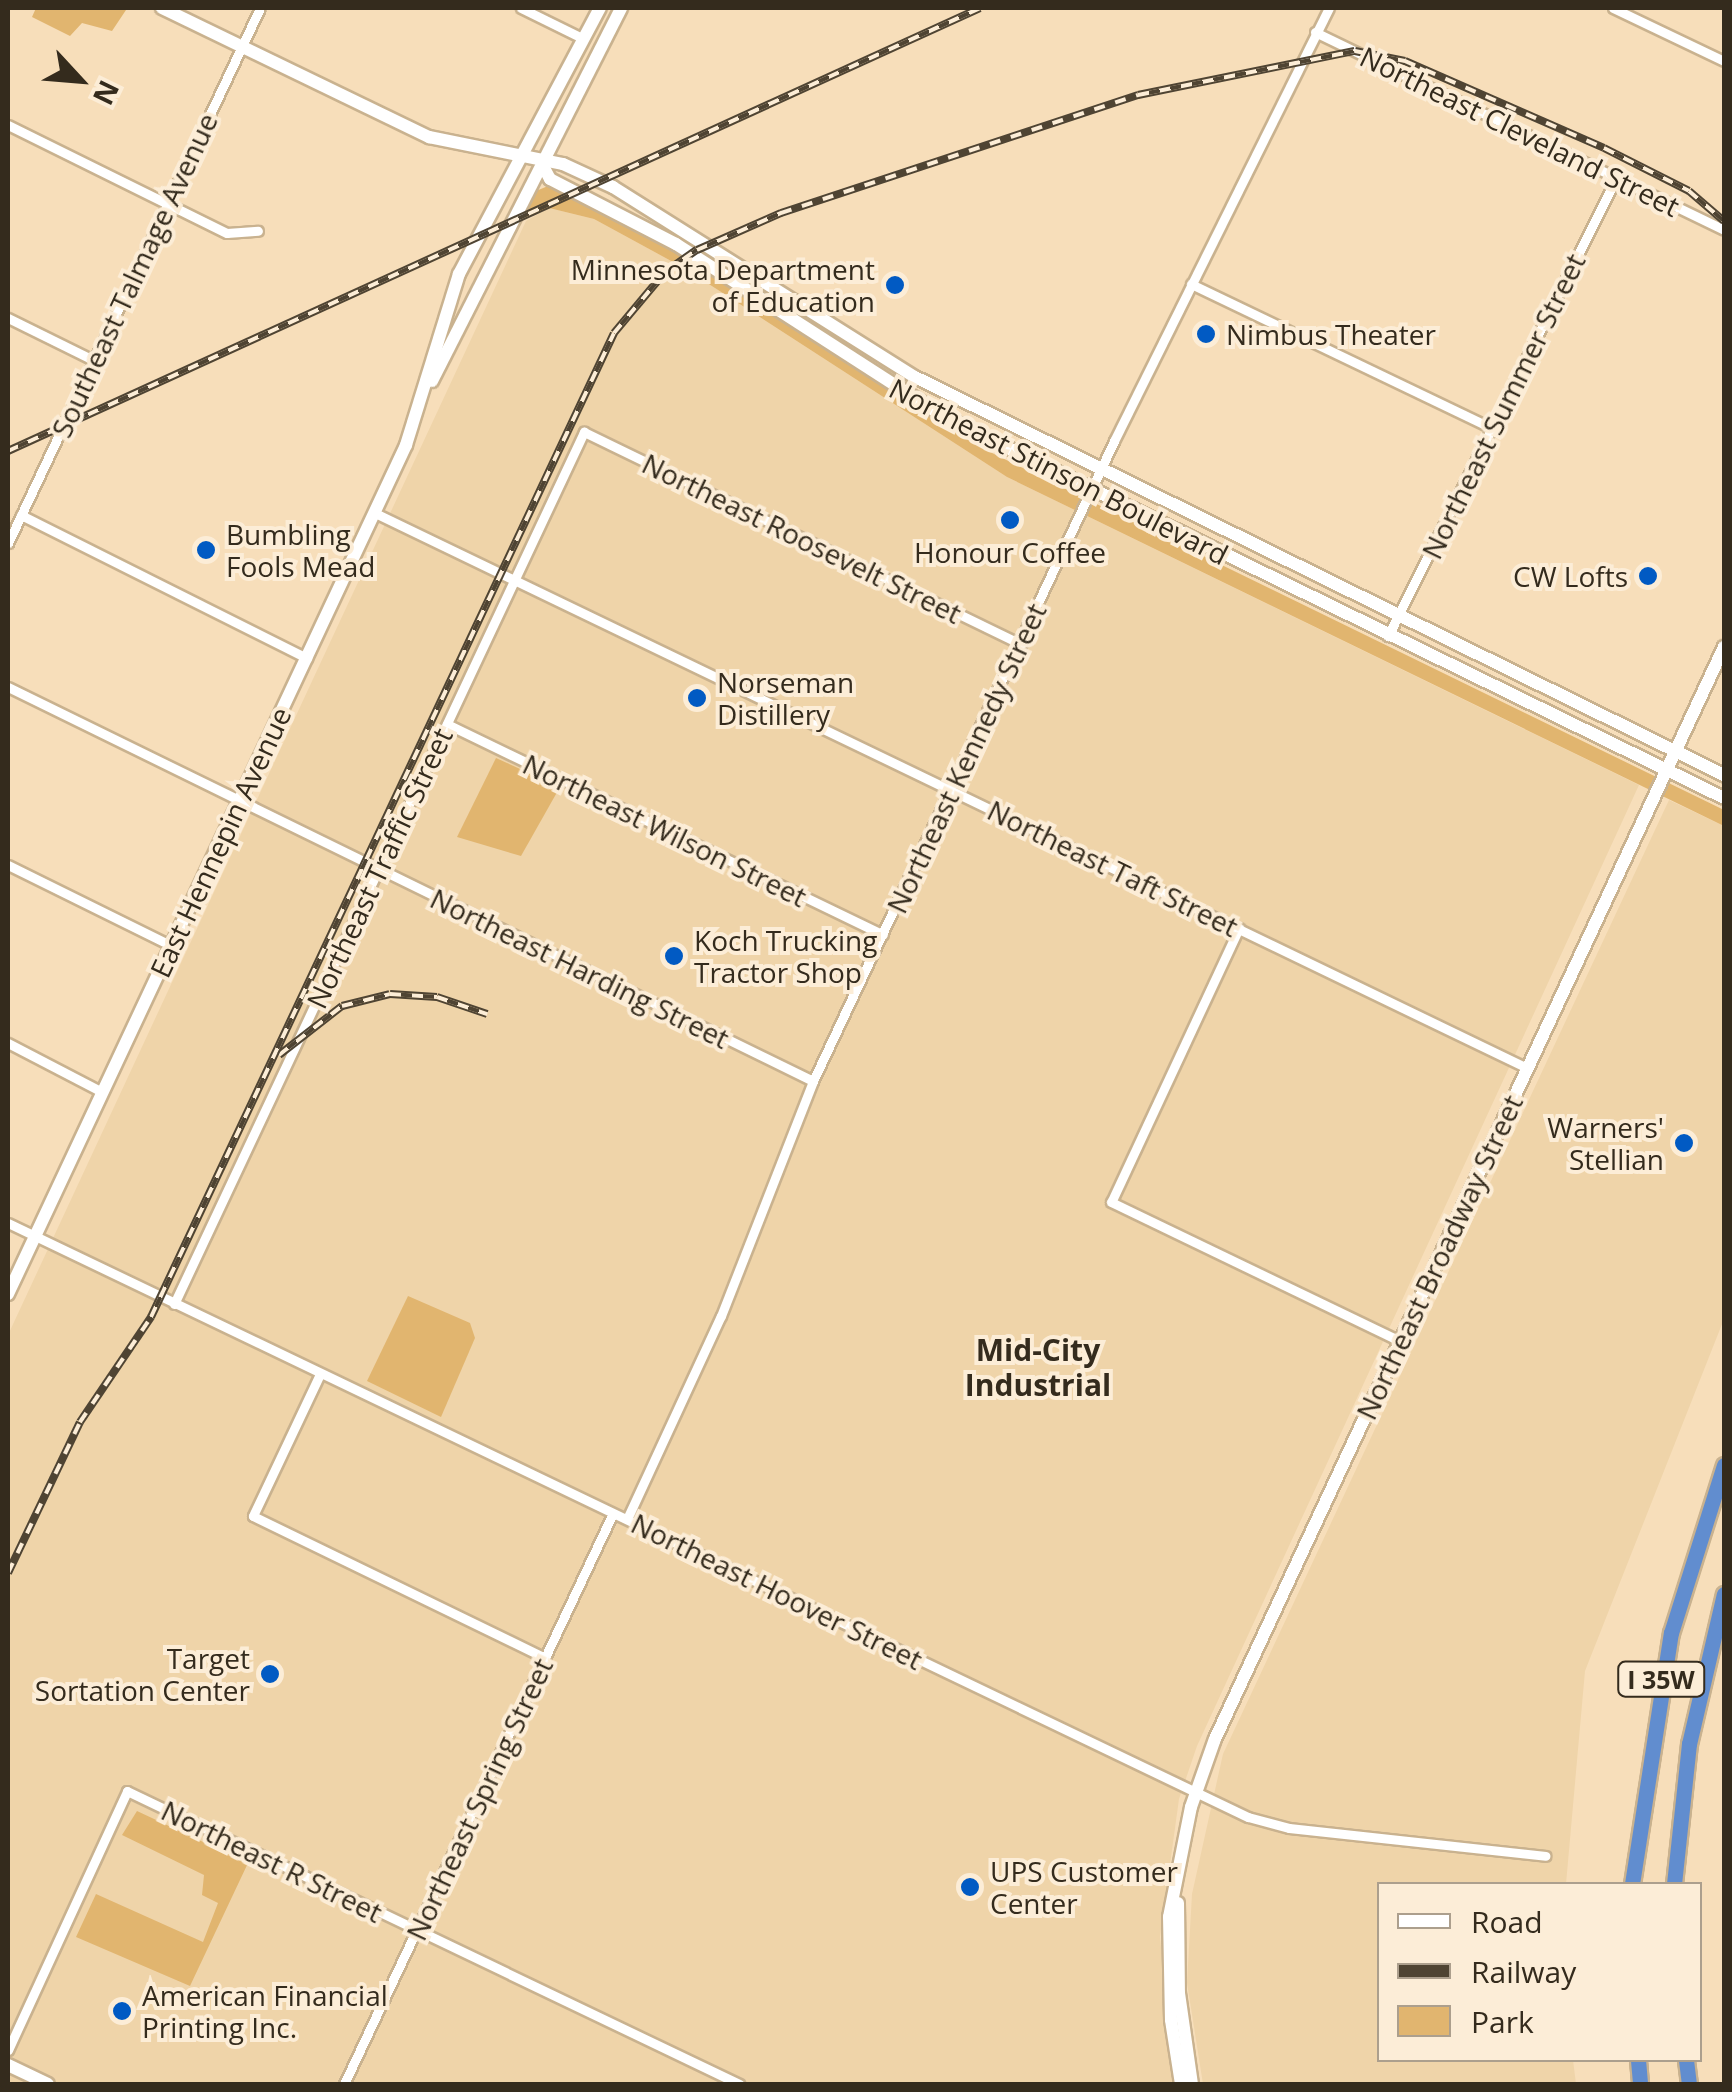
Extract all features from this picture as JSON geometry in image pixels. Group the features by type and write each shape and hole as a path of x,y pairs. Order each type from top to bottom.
{"highway":[{"path":"1721,1472 1724,1454"},
{"name":"I 35W","path":"1632,1882 1667,1651 1721,1472"},
{"name":"I 35W","path":"1674,1882 1678,1812 1724,1594"},
{"path":"1704,1679 1724,1624"}],"main road":[{"path":"162,8 429,137 542,164"},
{"name":"East Hennepin Avenue","path":"428,387 446,306 518,160 600,8"},
{"name":"East Hennepin Avenue","path":"8,1294 375,512 428,387 621,8"},
{"name":"Northeast Stinson Boulevard","path":"1724,775 915,377 662,213 563,164 542,164 550,178 676,244 916,401 1724,798"},
{"name":"Northeast Broadway Street","path":"1181,2084 1168,1963 1178,1875 1196,1792 1226,1712 1724,647"},
{"name":"Northeast Broadway Street","path":"1178,1875 1179,1993 1192,2084"},
{"path":"8,2065 48,2084"}],"street":[{"name":"Southeast Talmage Avenue","path":"8,543 260,8"},
{"path":"521,8 582,38"},
{"name":"Northeast Kennedy Street","path":"627,1519 720,1316 813,1081 1092,489 1329,8"},
{"path":"1614,8 1724,61"},
{"name":"Northeast Cleveland Street","path":"1315,32 1724,230"},
{"path":"8,125 226,233 258,231"},
{"name":"Northeast Summer Street","path":"1388,636 1617,176"},
{"path":"1191,284 1492,428"},
{"path":"8,318 93,360"},
{"name":"Northeast Traffic Street","path":"174,1304 584,432"},
{"name":"Northeast Roosevelt Street","path":"584,432 1021,644"},
{"name":"Northeast Taft Street","path":"375,512 1527,1068"},
{"path":"21,515 307,658"},
{"name":"Northeast Harding Street","path":"8,688 813,1081"},
{"name":"Northeast Wilson Street","path":"447,724 884,934"},
{"path":"8,865 172,946"},
{"path":"1239,928 1110,1202 1400,1341"},
{"path":"8,1043 102,1092"},
{"name":"Northeast Hoover Street","path":"8,1223 1270,1824 1545,1856"},
{"path":"320,1374 253,1516 545,1658"},
{"name":"Northeast Spring Street","path":"344,2084 613,1513"},
{"name":"Northeast R Street","path":"8,2050 127,1791 739,2084"}],"shaded area":[{"path":"549,208 594,219 684,268 1007,477 1639,785 1197,1746 1179,1799 1160,1937 1174,2084 8,2084 8,1335 526,221"},
{"path":"1669,800 1724,826 1724,1319 1585,1671 1566,1882 1377,1882 1377,2062 1573,2062 1576,2084 1203,2084 1187,1983 1192,1894 1223,1754"}],"green space":[{"path":"36,8 126,10 112,31 82,23 70,36 32,17"},
{"path":"548,186 663,244 988,451 1724,810 1724,826 1007,477 684,268 594,219 549,208 521,219 536,191"},
{"path":"496,758 560,787 521,856 457,837"},
{"path":"408,1296 470,1323 475,1338 441,1417 367,1381"},
{"path":"137,1811 248,1863 190,1986 76,1937 96,1894 203,1942 218,1903 202,1895 204,1875 122,1835"}],"railway":[{"path":"8,451 980,8"},
{"path":"8,1573 80,1422 151,1317 614,333 665,272 697,250 781,213 1138,95 1355,51 1405,61 1604,148 1689,191 1724,221"},
{"path":"279,1055 342,1006 390,994 437,997 487,1014"}],"place":[{"name":"Minnesota Department of Education","path":"895,285"},
{"name":"Nimbus Theater","path":"1206,334"},
{"name":"Honour Coffee","path":"1010,520"},
{"name":"Bumbling Fools Mead","path":"206,550"},
{"name":"CW Lofts","path":"1648,576"},
{"name":"Norseman Distillery","path":"697,698"},
{"name":"Koch Trucking Tractor Shop","path":"674,956"},
{"name":"Warners' Stellian","path":"1684,1143"},
{"name":"Target Sortation Center","path":"270,1674"},
{"name":"UPS Customer Center","path":"970,1887"},
{"name":"American Financial Printing Inc.","path":"122,2011"}],"district":[{"name":"Mid-City Industrial","path":"1038,1367"}]}
